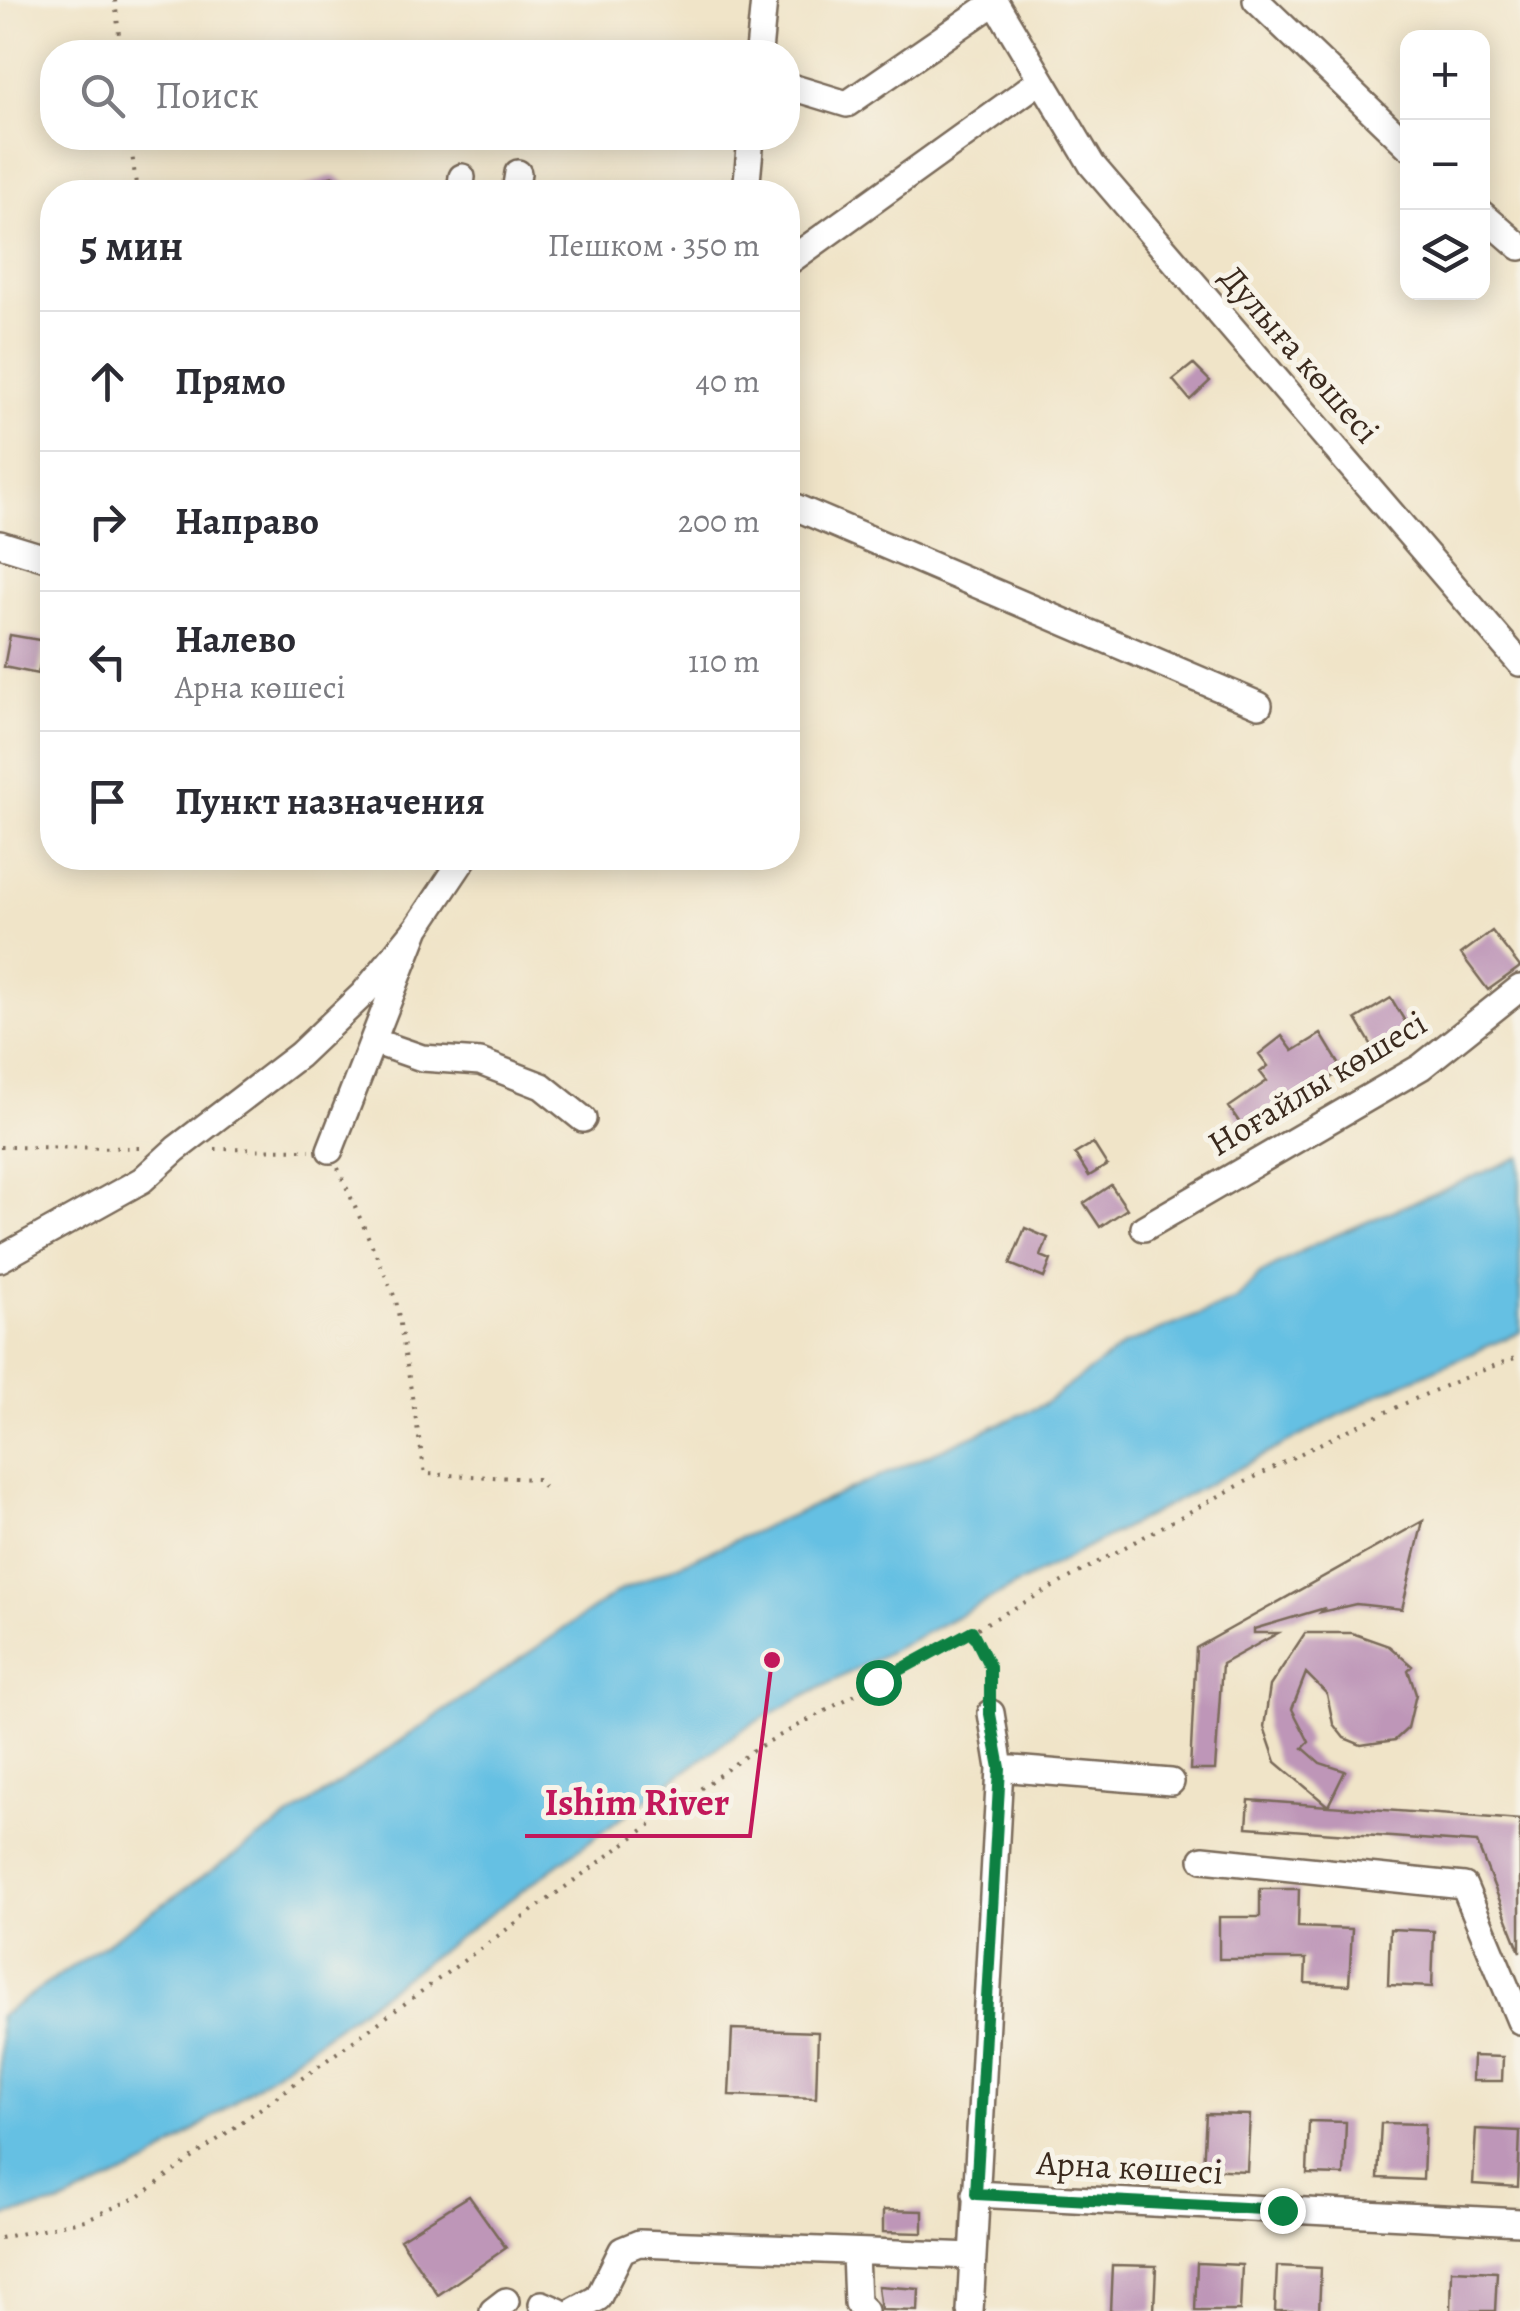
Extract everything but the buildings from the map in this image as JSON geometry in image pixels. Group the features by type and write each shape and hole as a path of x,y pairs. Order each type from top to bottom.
{"street":[{"path":"759,40 764,0"},
{"path":"1256,0 1400,138"},
{"name":"Дулыға көшесі","path":"800,90 847,104 996,1 1092,165 1520,663"},
{"path":"800,253 1041,80"},
{"path":"747,180 750,150"},
{"path":"1490,221 1520,247"},
{"path":"800,509 1259,705"},
{"path":"0,544 40,556"},
{"path":"0,1259 142,1180 176,1148 299,1055 364,993 418,928 456,870"},
{"path":"330,1150 418,928"},
{"name":"Ноғайлы көшесі","path":"1144,1228 1420,1067 1520,988"},
{"path":"373,1042 422,1058 480,1062 542,1086 583,1119"},
{"path":"970,2311 1000,1768 990,1714"},
{"path":"1000,1768 1172,1782"},
{"path":"1202,1858 1464,1886 1520,2021"},
{"name":"Арна көшесі","path":"976,2194 1520,2222"},
{"path":"574,2311 598,2298 622,2250 640,2242 972,2256"},
{"path":"855,2253 858,2304 865,2311"}],"path":[{"path":"115,0 120,40"},
{"path":"131,150 135,180"},
{"path":"330,1150 396,1300 425,1474 538,1478 544,1488"},
{"path":"0,2238 85,2220 140,2196 754,1749 1294,1459 1454,1380 1520,1356"},
{"path":"972,1631 990,1667 990,1714"}],"water":[{"path":"1520,1157 1520,1332 1384,1392 744,1728 149,2164 62,2204 0,2217 0,2016 619,1591 1043,1405 1124,1345 1236,1300 1260,1274 1315,1244"}],"place":[{"name":"Ishim River","path":"772,1660"}],"route":[{"path":"878,1682 972,1631 990,1667 990,1714 1000,1768 976,2194 1282,2210"}]}
